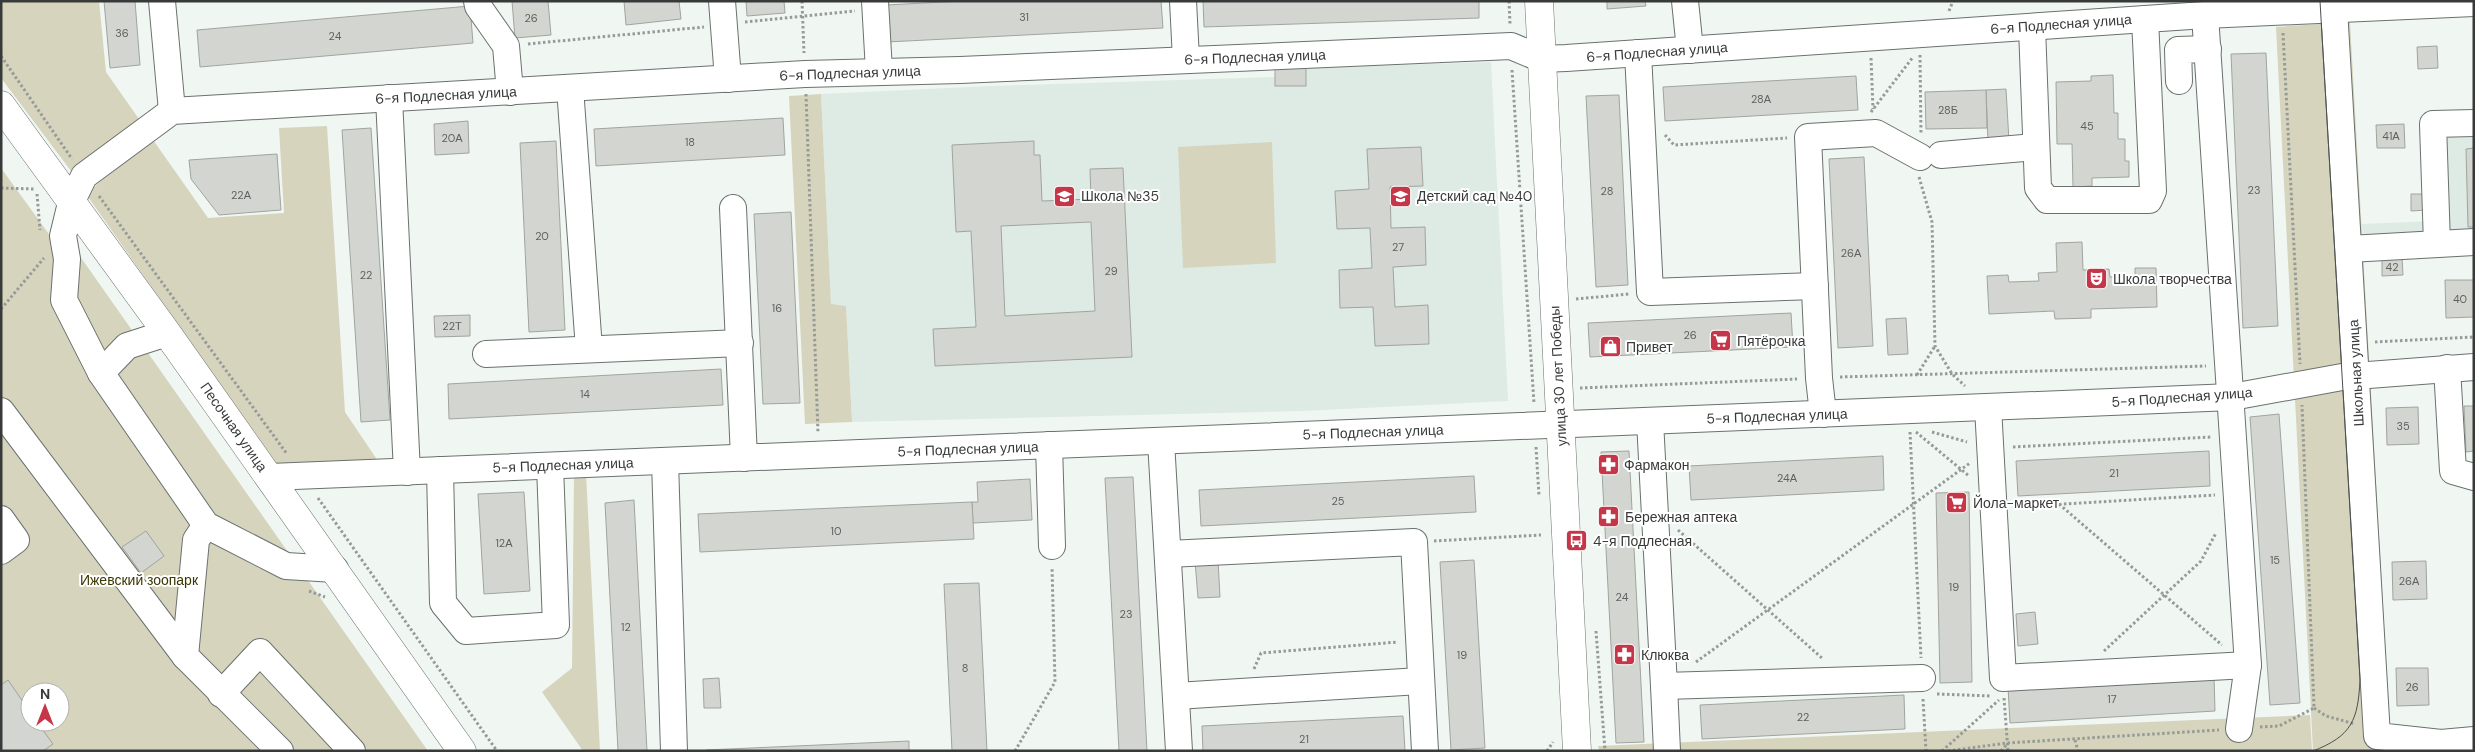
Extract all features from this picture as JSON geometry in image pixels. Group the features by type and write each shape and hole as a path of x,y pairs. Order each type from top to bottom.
{"main road":[{"name":"улица 30 лет Победы","path":"1539,1 1542,59 1548,425 1577,751"},
{"name":"Песочная улица","path":"1,106 270,477 462,751"}],"street":[{"path":"162,1 172,111 84,176 71,202 62,236 67,259 64,300 101,374 206,525 286,566 335,569"},
{"path":"477,1 478,6 506,46 510,92"},
{"path":"1183,1 1186,59"},
{"path":"1686,1 1690,50"},
{"name":"6-я Подлесная улица","path":"172,111 805,74 960,70 1511,46 1542,59 2032,26 2086,12 2145,19 2292,8 2334,9 2474,3"},
{"path":"876,5 879,71"},
{"name":"Школьная улица","path":"2334,9 2356,376 2368,731"},
{"path":"723,13 728,79"},
{"path":"2205,15 2230,365 2248,665 2239,729"},
{"path":"2032,26 2038,188 2047,200 2149,200 2153,190 2145,19"},
{"path":"2179,81 2178,50 2208,49"},
{"path":"1638,53 1650,292 1815,286"},
{"path":"570,88 589,349"},
{"path":"389,98 407,472"},
{"path":"2438,244 2434,124 2474,123"},
{"path":"1823,414 1819,378 1808,137 1876,133 1930,156 2036,147"},
{"path":"733,208 744,458"},
{"path":"2349,249 2474,242"},
{"path":"101,374 127,346 167,333"},
{"path":"486,354 740,343"},
{"name":"5-я Подлесная улица","path":"270,477 2232,397 2356,376 2474,367"},
{"path":"2447,368 2453,471 2474,477"},
{"path":"1988,407 2003,678 2248,665"},
{"path":"1,411 185,656 280,751"},
{"path":"1650,421 1667,751"},
{"path":"1161,441 1178,751"},
{"path":"1049,445 1052,546"},
{"path":"665,461 674,751"},
{"path":"440,470 443,603 466,631 556,625 550,466"},
{"path":"1,518 16,540 1,551"},
{"path":"185,656 196,540 206,525"},
{"path":"1168,554 1414,542 1425,751"},
{"path":"221,694 260,652 352,751"},
{"path":"1176,696 1420,681"},
{"path":"1664,686 1848,681 1922,685"},
{"path":"2368,731 2442,747 2474,740"}],"path":[{"path":"802,1 819,455"},
{"path":"1509,1 1511,46 1548,425 1539,497"},
{"path":"506,46 723,13 803,16 876,5"},
{"path":"2292,8 2301,384 2314,708"},
{"path":"1870,38 1873,109"},
{"path":"1853,134 1920,49 1930,156 1918,174 1932,222 1935,346 1952,374 1988,407"},
{"path":"1,56 84,176 303,476 497,751"},
{"path":"1640,109 1674,145 1808,137"},
{"path":"1,188 34,189"},
{"path":"1,309 62,236"},
{"path":"1576,299 1650,292"},
{"path":"2354,343 2474,337"},
{"path":"1916,375 1935,346"},
{"path":"1580,388 1819,378 2230,365"},
{"path":"1909,426 1918,429"},
{"path":"1909,426 1994,501 2059,504 2238,493"},
{"path":"1909,426 1926,751"},
{"path":"1927,431 1991,448 2234,436"},
{"path":"1696,663 1991,448"},
{"path":"2059,504 2227,648"},
{"path":"1655,509 1848,681"},
{"path":"1541,525 1542,544"},
{"path":"2079,674 2201,561 2220,527"},
{"path":"1414,542 1541,535"},
{"path":"1015,751 1055,682 1052,546"},
{"path":"1244,692 1262,653 1418,641"},
{"path":"1922,685 1948,695 2004,696"},
{"path":"2004,696 2008,751"},
{"path":"1942,751 2004,696"},
{"path":"2314,708 2326,716 2368,731"},
{"path":"1948,751 2007,744 2279,726 2314,708"},
{"path":"1547,751 1553,742 1553,732"},
{"path":"1604,740 1605,751"},
{"path":"2075,740 2078,751"},
{"path":"2001,751 2007,744"}],"shaded area":[{"name":"Школа №35","path":"1491,62 1508,401 1303,411 852,422 846,306 831,305 821,94 991,86 1275,77 1306,86 1306,68"},
{"path":"2474,110 2474,251 2364,256 2362,224 2432,221 2429,112"}],"green space":[{"path":"1,1 99,1 106,72 141,122 74,175 1,78"},
{"path":"2350,22 2392,751 2313,751 2276,27"},
{"path":"821,94 831,304 846,306 852,422 805,424 789,96"},
{"path":"327,126 345,412 380,464 281,471 86,194 151,137 208,218 284,213 279,128"},
{"path":"1272,142 1276,263 1183,268 1178,147"},
{"name":"Ижевский зоопарк","path":"1,168 67,259 77,252 428,751 1,751"},
{"path":"574,473 586,473 600,751 583,751 542,692 572,668"},
{"path":"2310,715 2312,751 1599,751 1598,746"}],"building":[{"path":"104,1 135,1 140,65 110,68"},
{"path":"512,1 548,1 551,35 515,38"},
{"path":"624,1 679,1 681,19 626,25"},
{"path":"746,1 784,1 785,13 747,16"},
{"path":"962,1 1161,1 1163,28 887,42 886,5"},
{"path":"1203,1 1479,1 1479,18 1204,27"},
{"path":"1607,1 1645,1 1646,6 1607,9"},
{"path":"470,6 473,43 200,67 197,30"},
{"path":"2437,46 2438,68 2418,69 2417,47"},
{"path":"2266,53 2278,326 2243,328 2231,54"},
{"path":"1275,67 1306,67 1306,86 1275,86"},
{"path":"2113,75 2114,113 2118,113 2118,139 2125,139 2125,161 2129,161 2129,177 2092,178 2092,186 2073,187 2072,144 2057,144 2056,82 2091,81 2091,76"},
{"path":"1856,76 1858,110 1665,121 1663,87"},
{"path":"2006,89 2009,141 1988,142 1986,90"},
{"path":"1986,90 1987,128 1926,129 1925,92"},
{"path":"1619,95 1628,285 1596,287 1586,96"},
{"path":"783,118 785,155 596,166 594,129"},
{"path":"468,121 469,153 435,155 434,124"},
{"path":"2404,124 2405,148 2377,148 2376,125"},
{"path":"371,128 390,420 361,422 342,130"},
{"path":"556,141 565,330 529,332 520,143"},
{"path":"1034,141 1034,155 1040,155 1042,201 1091,199 1090,169 1123,168 1132,357 935,366 933,329 976,327 971,231 956,232 952,145","holes":["1091,222 1095,311 1005,316 1001,226"]},
{"path":"1421,147 1423,186 1390,187 1391,228 1425,227 1426,265 1393,267 1395,307 1428,305 1429,344 1375,346 1373,307 1340,308 1339,270 1372,268 1370,228 1337,229 1335,191 1369,189 1367,149"},
{"path":"2474,148 2474,227 2468,227 2466,149"},
{"path":"277,154 281,210 219,215 191,179 189,160"},
{"path":"1864,157 1873,346 1838,348 1829,159"},
{"path":"2411,194 2428,194 2428,210 2411,211"},
{"path":"791,212 800,403 763,404 754,214"},
{"name":"Школа творчества","path":"2082,242 2083,270 2109,269 2110,277 2135,276 2135,268 2156,268 2157,307 2091,309 2091,318 2055,319 2054,311 1989,314 1987,276 2008,275 2009,282 2039,281 2038,273 2057,272 2056,243"},
{"path":"2402,257 2403,275 2382,276 2382,258"},
{"path":"2445,280 2474,280 2474,317 2446,318"},
{"path":"1791,313 1793,347 1590,357 1588,323"},
{"path":"470,315 470,336 435,337 434,316"},
{"path":"1906,318 1908,354 1888,355 1886,319"},
{"path":"721,369 723,405 449,419 448,384"},
{"path":"2464,406 2474,406 2474,451 2466,452"},
{"path":"2418,407 2419,444 2387,445 2386,408"},
{"path":"2279,414 2300,703 2270,705 2250,417"},
{"path":"1629,451 1644,742 1616,743 1601,452"},
{"path":"2209,451 2210,486 2018,496 2016,461"},
{"path":"1883,456 1884,490 1691,500 1689,466"},
{"path":"1474,476 1476,512 1201,526 1199,490"},
{"path":"1133,477 1147,751 1119,751 1105,478"},
{"path":"1030,479 1032,520 973,523 972,502 978,502 977,482"},
{"path":"524,492 530,591 484,594 478,494"},
{"path":"1969,492 1972,682 1940,683 1936,493"},
{"path":"634,500 647,751 618,751 605,503"},
{"path":"972,502 974,539 700,552 698,514"},
{"path":"146,531 164,556 141,573 122,547"},
{"path":"1218,560 1220,597 1198,598 1195,561"},
{"path":"1474,560 1485,748 1451,750 1440,562"},
{"path":"2426,561 2427,599 2393,600 2392,562"},
{"path":"979,583 987,751 952,751 944,584"},
{"path":"2035,612 2038,644 2018,646 2016,614"},
{"path":"2396,668 2428,668 2429,705 2397,706"},
{"path":"2214,677 2215,711 2010,723 2008,687"},
{"path":"719,678 721,708 704,708 703,679"},
{"path":"8,680 20,697 20,732 44,732 53,744 43,751 1,751 1,685"},
{"path":"1904,695 1905,729 1702,739 1700,705"},
{"path":"1403,716 1405,751 1203,751 1202,726"},
{"path":"909,741 909,751 706,751 706,750"}],"tram line":[{"path":"2313,751 2337,739 2350,725 2355,716 2360,680 2320,1"}],"place":[{"name":"Школа №35","path":"1065,196"},
{"name":"Детский сад №40","path":"1401,196"},
{"name":"Школа творчества","path":"2097,279"},
{"name":"Пятёрочка","path":"1721,341"},
{"name":"Привет","path":"1610,347"},
{"name":"Фармакон","path":"1608,465"},
{"name":"Йола-маркет","path":"1957,503"},
{"name":"Бережная аптека","path":"1609,517"},
{"name":"4-я Подлесная","path":"1577,541"},
{"name":"Клюква","path":"1625,655"}]}
